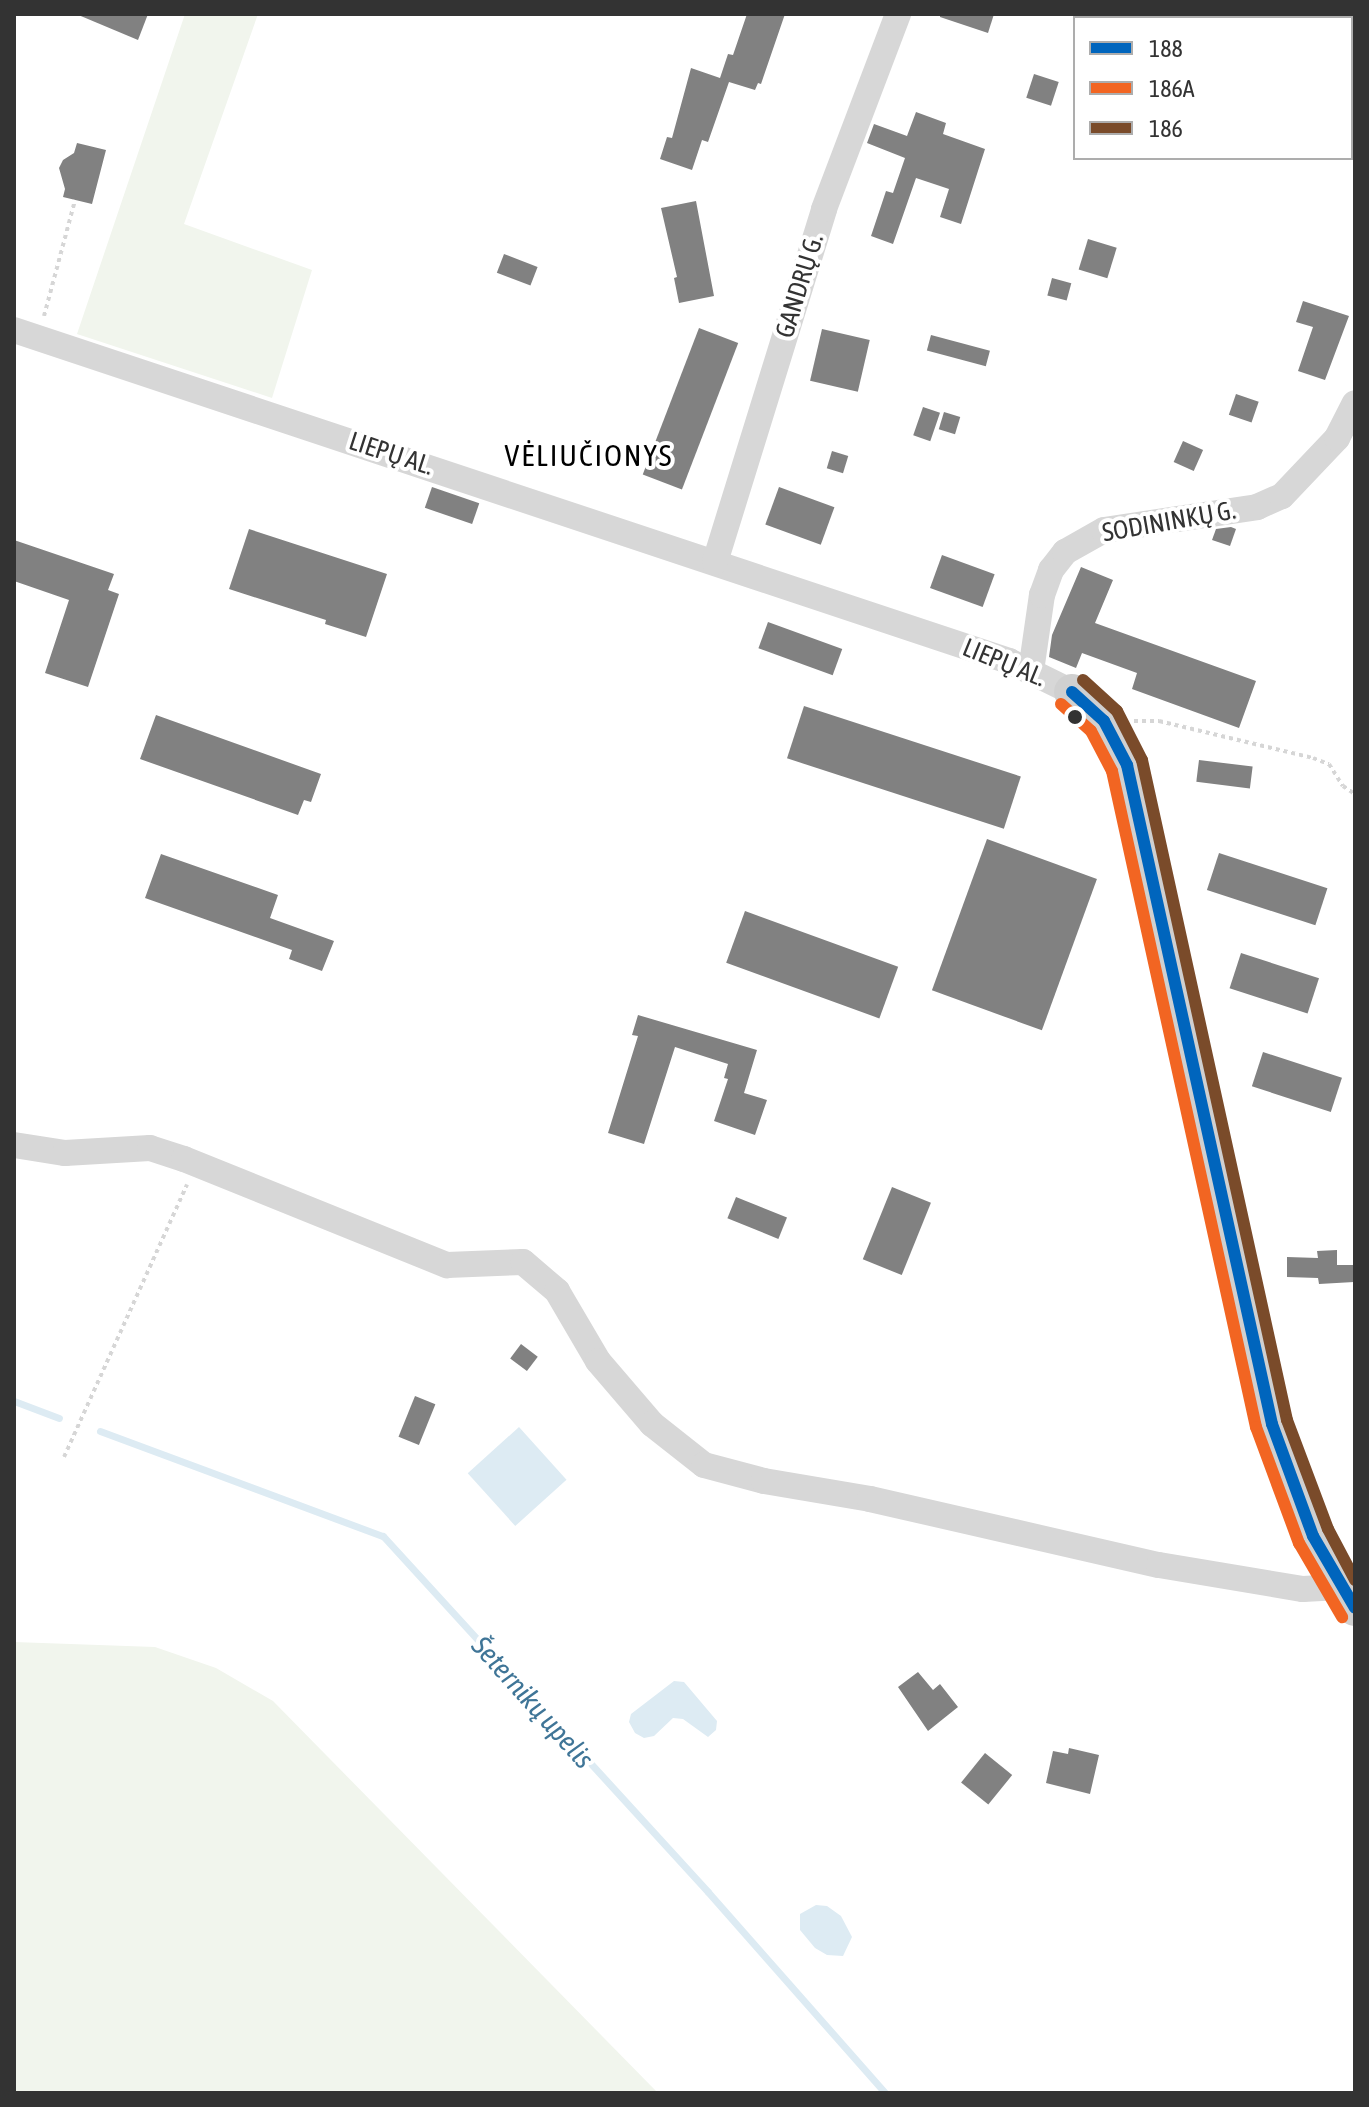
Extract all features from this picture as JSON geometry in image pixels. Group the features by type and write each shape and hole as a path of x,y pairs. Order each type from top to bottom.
{"main road":[{"name":"LIEPŲ AL.","path":"1072,692 1104,721 1127,765 1272,1424 1288,1475 1347,1598"}],"street":[{"name":"GANDRŲ G.","path":"715,562 824,209 898,14"},
{"name":"LIEPŲ AL.","path":"26,334 715,562 1031,671 1072,692"},
{"name":"SODININKŲ G.","path":"1031,671 1042,595 1051,570 1065,552 1104,530 1257,507 1282,496 1337,438 1355,403"},
{"path":"14,1145 65,1153 150,1148 447,1265 523,1262 557,1291 598,1361 652,1424 704,1465 764,1481 870,1499 1159,1565 1347,1598"}],"path":[{"path":"26,334 75,200"},
{"path":"1104,721 1159,721 1313,758 1329,764 1343,786 1355,794"},
{"path":"64,1457 196,1164"}],"shaded area":[{"path":"185,14 258,14 184,224 312,270 272,398 77,334"},
{"path":"519,1427 567,1480 515,1526 468,1473"},
{"path":"14,1642 155,1647 216,1668 273,1701 658,2093 14,2093"},
{"path":"674,1681 684,1682 717,1721 716,1730 708,1737 683,1719 673,1718 654,1736 644,1738 635,1733 629,1722 631,1714"},
{"path":"816,1905 827,1906 841,1916 852,1937 843,1956 827,1955 815,1948 800,1930 800,1914"}],"building":[{"path":"76,14 148,14 138,40"},
{"path":"747,14 785,14 761,84 758,83 755,90 729,82 708,142 702,140 692,170 660,159 667,137 672,138 691,68 720,78 728,54 733,55"},
{"path":"940,14 994,14 988,33 940,17"},
{"path":"1034,74 1059,82 1051,106 1026,98"},
{"path":"916,112 946,123 943,134 985,149 961,224 940,217 949,189 916,178 893,244 871,236 886,191 893,193 905,158 867,143 874,124 907,136"},
{"path":"77,143 106,150 92,204 63,197 65,189 59,168 63,160 74,153"},
{"path":"696,201 714,296 679,303 674,278 677,277 661,208"},
{"path":"1088,239 1117,248 1107,278 1079,270"},
{"path":"504,254 538,267 530,286 497,273"},
{"path":"1052,278 1071,283 1067,301 1047,295"},
{"path":"1303,301 1349,316 1325,380 1298,371 1313,327 1296,322"},
{"path":"699,328 738,343 682,490 643,475"},
{"path":"822,329 870,340 858,392 810,381"},
{"path":"931,335 990,351 986,366 927,350"},
{"path":"1236,394 1259,402 1252,423 1229,415"},
{"path":"923,407 940,413 930,441 913,435"},
{"path":"944,412 960,417 955,434 939,429"},
{"path":"1183,441 1203,450 1194,471 1174,462"},
{"path":"832,451 848,456 843,473 827,468"},
{"path":"432,487 479,503 472,524 425,508"},
{"path":"779,487 834,507 821,545 765,525"},
{"path":"249,529 387,574 366,637 325,624 326,620 229,589"},
{"path":"1216,529 1236,529 1230,546 1212,540"},
{"path":"14,540 114,574 108,590 119,594 88,687 45,673 69,600 14,581"},
{"path":"942,555 995,574 983,607 930,588"},
{"path":"1081,567 1113,580 1095,623 1256,681 1239,728 1132,689 1137,673 1082,653 1076,668 1049,657 1052,635"},
{"path":"768,622 842,649 833,675 758,648"},
{"path":"804,706 1021,776 1004,829 787,758"},
{"path":"156,715 321,774 311,802 304,800 298,815 140,759"},
{"path":"1199,760 1253,767 1250,788 1196,782"},
{"path":"987,839 1097,879 1042,1030 932,990"},
{"path":"1219,853 1327,888 1315,925 1207,890"},
{"path":"161,854 278,895 270,918 334,941 322,971 289,959 292,950 145,898"},
{"path":"745,911 898,967 879,1018 726,963"},
{"path":"1241,953 1319,978 1308,1014 1230,988"},
{"path":"638,1015 757,1050 744,1093 767,1100 755,1135 714,1121 728,1079 724,1078 728,1064 675,1047 644,1144 608,1133 638,1036 632,1035"},
{"path":"1263,1052 1342,1078 1331,1112 1252,1086"},
{"path":"892,1187 931,1203 902,1275 863,1259"},
{"path":"736,1197 787,1218 778,1239 727,1218"},
{"path":"1337,1250 1337,1265 1354,1265 1354,1282 1319,1284 1318,1278 1287,1277 1287,1257 1318,1258 1317,1251"},
{"path":"521,1344 538,1357 527,1371 510,1358"},
{"path":"415,1396 435,1404 419,1445 399,1437"},
{"path":"918,1672 933,1690 940,1684 958,1707 928,1731 898,1687"},
{"path":"1069,1748 1099,1755 1090,1794 1046,1783 1053,1751 1068,1754"},
{"path":"985,1753 1012,1775 988,1805 961,1783"}],"waterway":[{"name":"Šeternikų upelis","path":"14,1401 59,1418"},
{"name":"Šeternikų upelis","path":"100,1431 383,1536 708,1892 885,2093"}],"transit line":[{"name":"186","path":"1083,680 1117,711 1142,760 1287,1420 1328,1529 1355,1580"},
{"name":"188","path":"1072,692 1104,721 1127,765 1272,1424 1313,1536 1355,1608"},
{"name":"186A","path":"1061,704 1091,731 1112,771 1256,1427 1299,1543 1342,1617"}],"district":[{"name":"VĖLIUČIONYS","path":"589,455"}]}
